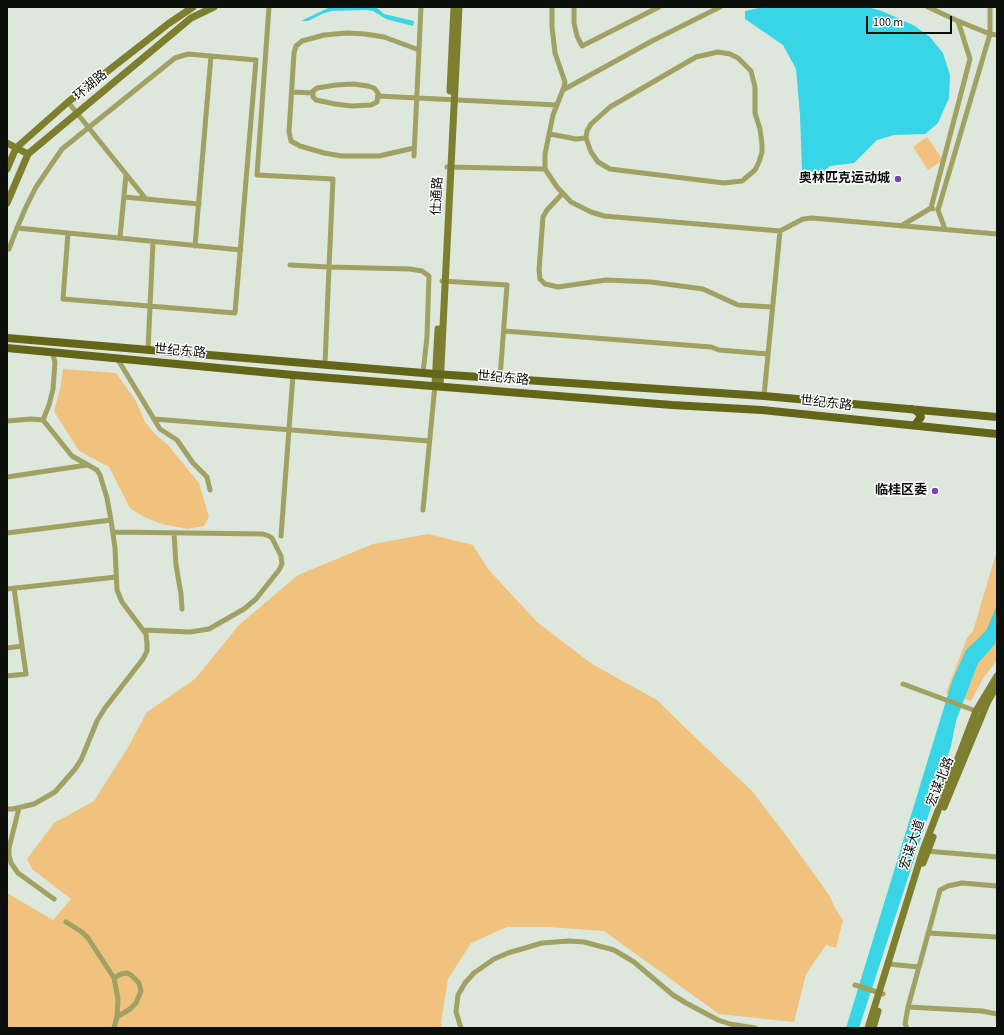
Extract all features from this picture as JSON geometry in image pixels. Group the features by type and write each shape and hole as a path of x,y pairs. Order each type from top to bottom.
{"main road":[{"name":"环湖路","path":"7,203 28,154 191,18 214,7"},
{"name":"仕通路","path":"437,386 444,281 452,100 454,7"},
{"name":"仕通路","path":"452,100 460,7"},
{"name":"环湖路","path":"7,169 16,148 68,102 188,8"},
{"path":"188,8 191,18"},
{"path":"7,143 28,154"},
{"name":"世纪东路","path":"7,338 423,373 764,396 997,417"},
{"name":"世纪东路","path":"7,348 293,375 762,410 997,434"},
{"path":"762,410 764,396"},
{"path":"912,409 918,412 921,417 915,425"},
{"path":"968,414 962,417 963,427 968,431"},
{"name":"宏谋大道","path":"868,1028 881,993 925,850 976,711 997,676"},
{"name":"宏谋北路","path":"925,850 988,701 997,686"},
{"path":"873,1028 881,993"}],"street":[{"path":"269,7 257,175 333,179 325,364"},
{"path":"414,156 421,7"},
{"path":"552,7 552,27 555,53 565,82 553,115 545,154 545,169 562,194 576,206 604,216 780,231 804,219 812,218 997,234"},
{"path":"574,7 574,23 577,36 582,46 658,7"},
{"path":"563,90 720,7"},
{"path":"928,7 958,22 990,34 997,35"},
{"path":"945,229 938,210 990,34 990,7"},
{"path":"901,226 931,208 970,59 958,22"},
{"path":"414,148 379,156 350,157 324,153 300,146 293,142 290,136 292,92 295,48 300,43 311,38 347,34 370,35 384,37 419,50"},
{"path":"718,52 730,54 738,58 751,72 755,88 755,113 761,137 762,152 759,162 754,170 742,181 724,183 610,168 598,162 591,152 586,138 587,131 591,124 610,108 696,57 718,52"},
{"path":"10,250 26,207 48,168 62,149 174,58 188,54 256,60 235,313 63,299 68,233"},
{"path":"195,246 211,56"},
{"path":"353,84 372,87 377,91 378,96 377,102 371,106 352,106 316,100 313,93 317,88 353,84"},
{"path":"292,92 313,93"},
{"path":"378,96 557,105"},
{"path":"68,102 146,199"},
{"path":"550,134 576,139 586,138"},
{"path":"449,167 545,169"},
{"path":"120,237 126,174"},
{"path":"562,194 547,210 543,217 539,270 540,279 545,284 558,287 606,280 651,282 703,289 738,305 772,307"},
{"path":"124,196 199,204"},
{"path":"931,208 938,210"},
{"path":"17,228 241,250"},
{"path":"764,396 780,231"},
{"path":"148,350 153,242"},
{"path":"290,265 422,271 428,276 427,337 423,373"},
{"path":"444,281 507,285 500,378"},
{"path":"504,330 710,347 719,350 768,354"},
{"path":"43,420 49,405 54,385 55,362 52,352"},
{"path":"117,358 160,429 177,440 193,463 207,477 210,490"},
{"path":"281,536 293,375"},
{"path":"423,510 429,441 437,386"},
{"path":"7,421 31,419 43,420 67,451 77,460 97,470 107,498 111,520 115,548 117,590 122,602 143,630 147,639 147,651 143,659 105,708 97,721 81,760 75,769 55,792 45,799 19,808 7,809"},
{"path":"154,420 429,441"},
{"path":"7,477 87,465"},
{"path":"7,533 111,520"},
{"path":"112,532 266,535 272,538 278,549 282,564 274,577 244,609 209,629 190,632 143,630"},
{"path":"174,533 176,565 182,610"},
{"path":"7,589 116,577"},
{"path":"7,676 26,674 14,588"},
{"path":"7,648 22,646"},
{"path":"903,684 976,711"},
{"path":"19,808 10,848 9,855 11,863 18,873 54,899"},
{"path":"925,850 997,857"},
{"path":"907,1028 905,1024 908,1007 940,890 948,886 962,883 997,886"},
{"path":"66,922 82,932 88,938 114,978 118,999 117,1017 114,1028"},
{"path":"928,933 997,937"},
{"path":"461,1028 458,1020 456,1003 461,989 474,973 494,960 508,954 542,943 569,941 597,945 624,955 673,995 686,1003 729,1026 755,1028"},
{"path":"890,964 918,966"},
{"path":"114,978 121,974 127,973 139,983 141,991 136,1003 130,1009 117,1017"},
{"path":"855,985 881,993"},
{"path":"908,1007 982,1011 997,1014"}],"shaded area":[{"path":"927,137 943,160 928,170 913,147"},
{"path":"63,369 116,373 136,401 145,422 156,435 168,445 199,483 209,517 204,526 188,529 162,524 144,517 130,508 109,467 79,451 54,411 61,385"},
{"path":"428,534 473,545 488,569 537,622 592,664 657,700 752,791 791,842 829,895 843,920 836,948 826,945 806,974 794,1022 719,1014 604,931 548,927 507,927 471,943 448,979 441,1023 442,1028 7,1028 7,893 53,920 71,899 32,869 27,859 54,823 94,801 127,749 147,712 195,679 239,625 298,575 373,544"},
{"path":"997,550 997,660 984,677 971,701 946,693 967,638 973,631"}],"water":[{"path":"330,7 376,7 384,14 414,21 413,26 386,19 373,11 366,10 331,11 308,21 301,21"},
{"path":"763,7 867,7 882,11 915,26 930,37 943,53 950,75 949,98 938,123 925,134 894,135 877,140 854,163 830,166 823,172 812,176 802,170 800,115 796,69 783,45 745,19 745,11"},
{"path":"997,605 997,642 978,663 956,721 951,746 859,1028 846,1028 952,681 966,650 986,631"}],"place":[{"name":"奥林匹克运动城","path":"898,179"},
{"name":"临桂区委","path":"935,491"}]}
